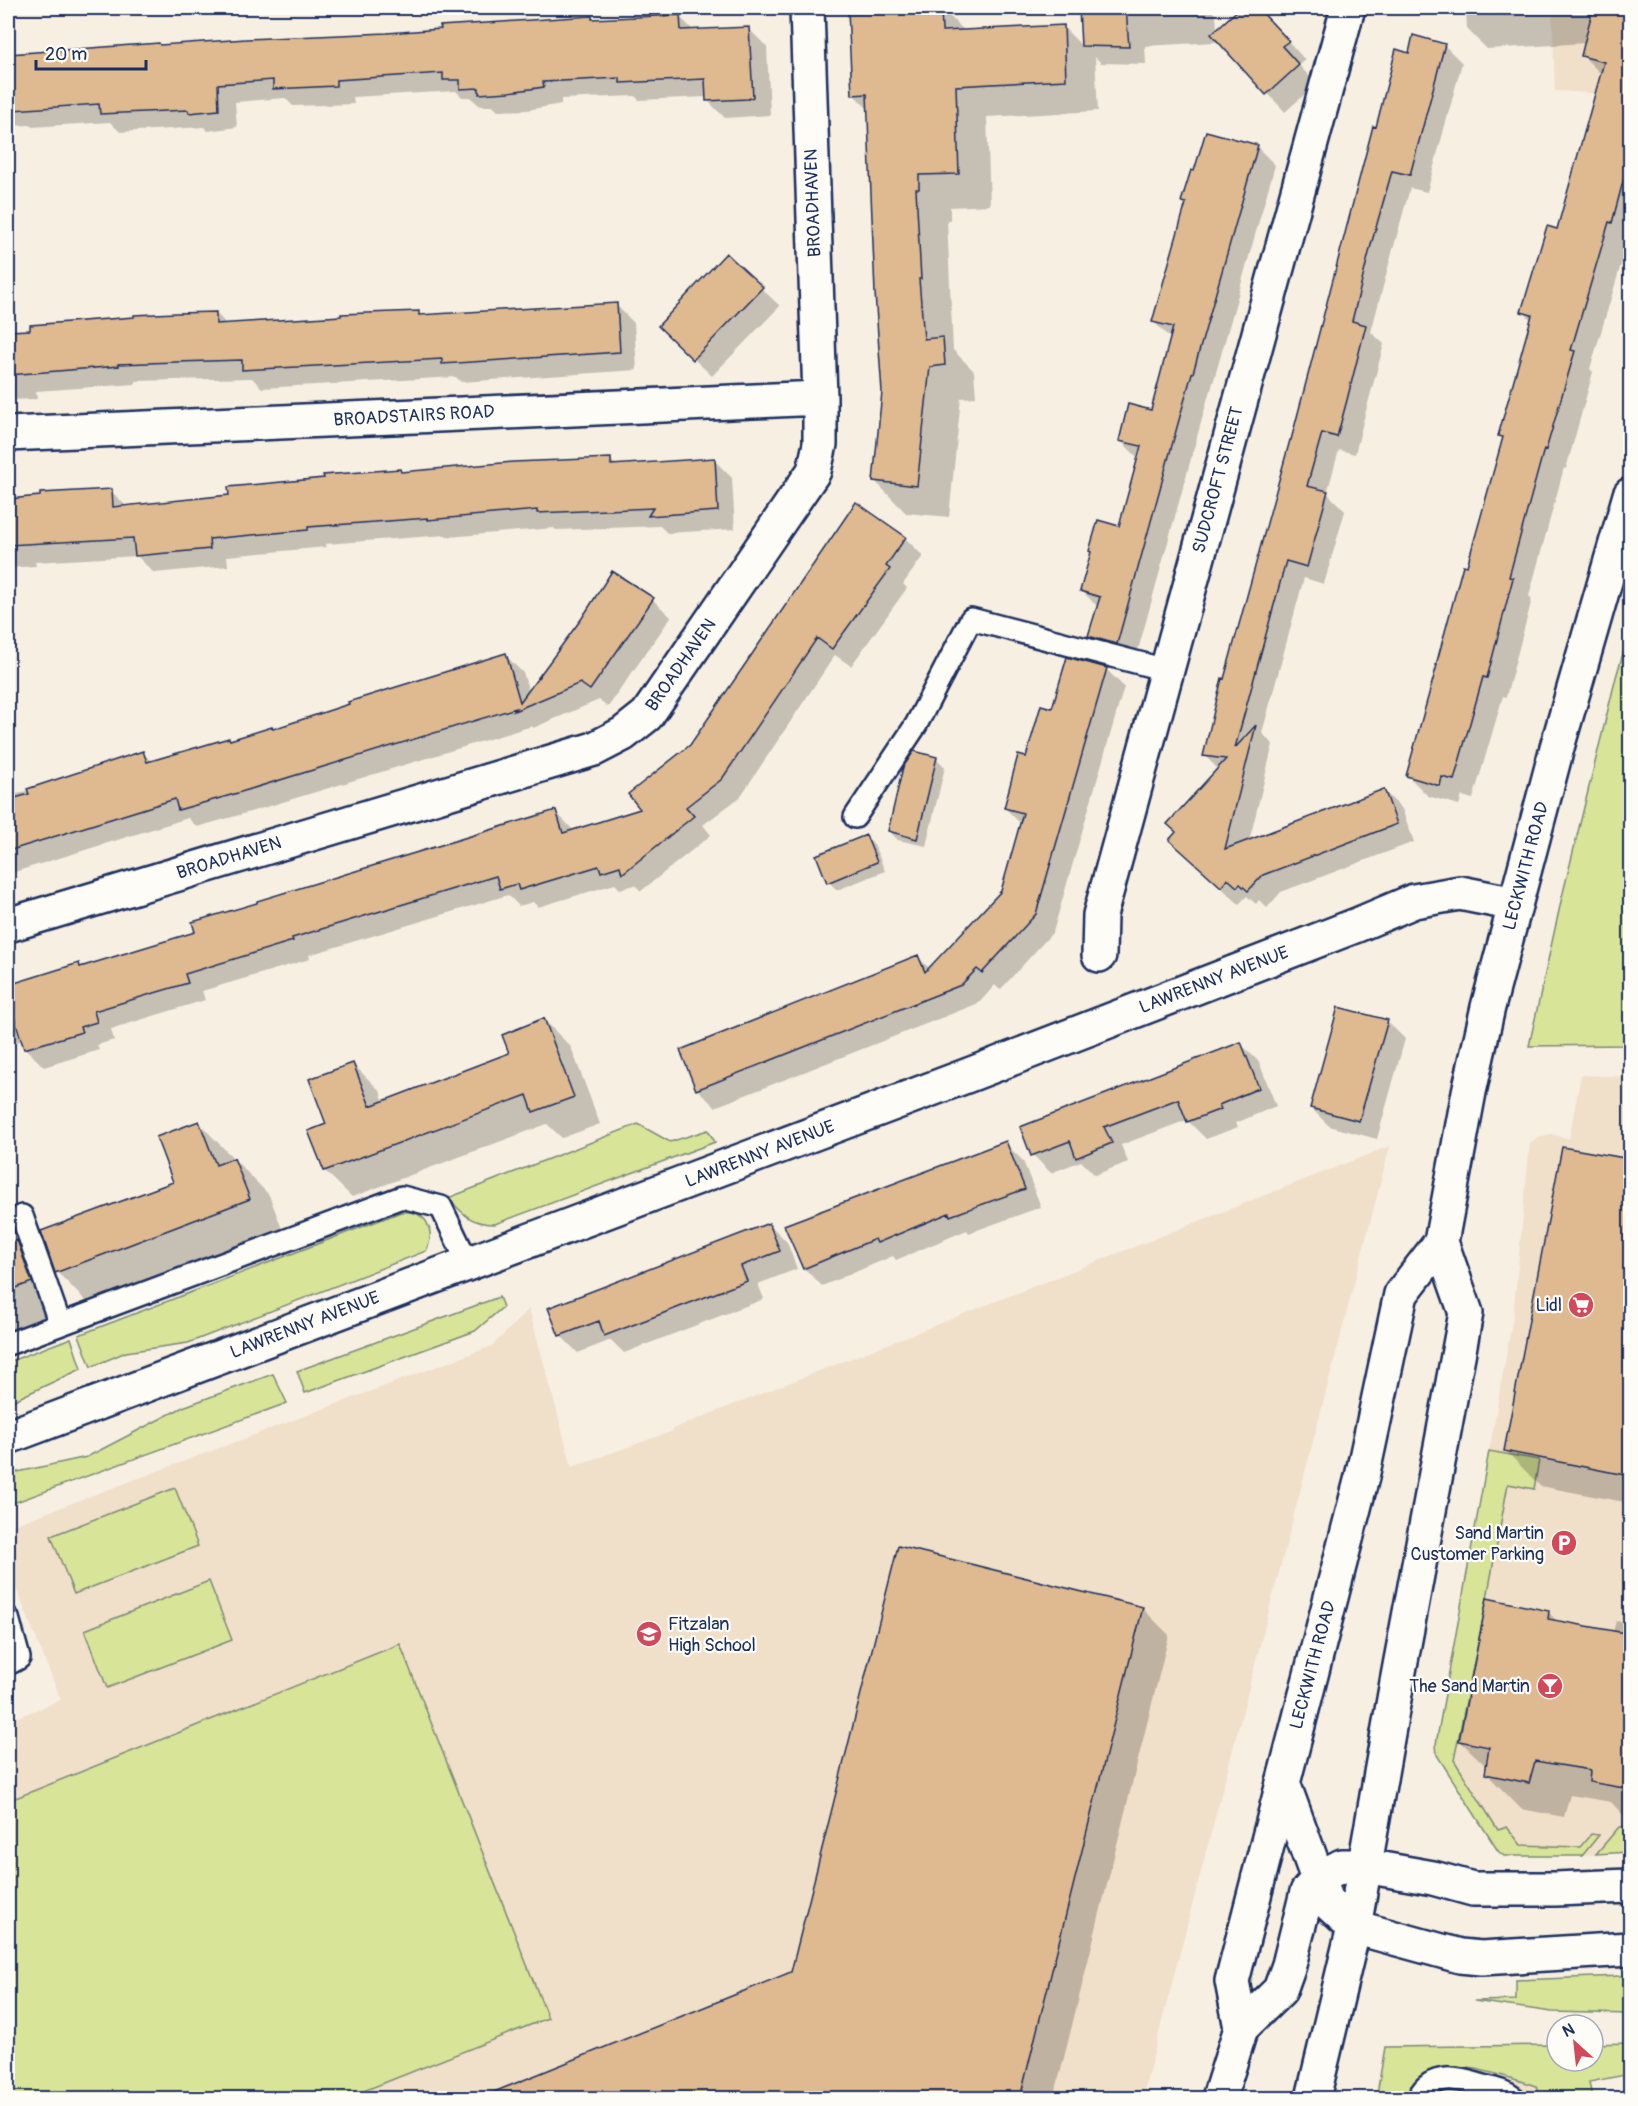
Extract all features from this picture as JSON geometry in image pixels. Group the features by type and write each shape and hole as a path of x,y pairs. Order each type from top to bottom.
{"street":[{"name":"BROADHAVEN","path":"8,925 594,749 623,734 647,715 814,471 819,444 820,398 807,8"},
{"name":"SUDCROFT STREET","path":"1099,955 1100,915 1348,8"},
{"name":"BROADSTAIRS ROAD","path":"8,434 820,398"},
{"name":"LECKWITH ROAD","path":"1219,2098 1241,2028 1232,1981 1362,1477 1401,1294 1442,1242 1469,1092 1488,1007 1558,744 1630,495"},
{"name":"LAWRENNY AVENUE","path":"8,1437 963,1077 1414,901 1461,893 1515,904"},
{"name":"LECKWITH ROAD","path":"1312,2098 1354,1927 1466,1312 1442,1242"},
{"path":"1283,1783 1326,1900 1354,1927 1460,1956 1481,1958 1630,1949"},
{"path":"1241,2028 1280,1990 1289,1965 1307,1893 1319,1878 1342,1866 1365,1866 1433,1878 1473,1889 1630,1886"}],"lane":[{"path":"855,817 916,725 971,619 1166,670"},
{"path":"8,1344 402,1197 441,1208 468,1263"},
{"path":"21,1216 60,1324"},
{"path":"8,1618 19,1659 8,1664"},
{"path":"1418,2098 1430,2085 1443,2078 1458,2078 1504,2092 1514,2098"}],"shaded area":[{"path":"1552,8 1630,8 1630,95 1555,91"},
{"path":"1581,1075 1630,1077 1630,1852 1582,1856 1514,1856 1439,1735 1513,1317 1530,1143 1551,1134 1569,1139"},
{"name":"Fitzalan High School","path":"1390,1146 1142,2098 8,2098 8,1721 61,1700 8,1568 8,1527 492,1346 529,1309 572,1467 673,1431 672,1429"},
{"path":"1399,2050 1537,2086 1540,2098 1387,2098"}],"green space":[{"path":"1630,630 1630,1045 1529,1046 1562,897 1616,677"},
{"path":"638,1124 670,1142 708,1130 715,1142 495,1224 487,1224 468,1217 448,1198"},
{"path":"401,1212 417,1214 427,1223 430,1236 426,1251 188,1343 126,1352 91,1367 79,1335"},
{"path":"499,1297 503,1307 475,1331 305,1393 297,1371"},
{"path":"71,1338 81,1369 8,1403 8,1362"},
{"path":"273,1374 287,1403 8,1505 8,1474 87,1457 183,1407"},
{"path":"1489,1451 1539,1460 1534,1489 1508,1484 1454,1760 1498,1830 1507,1827 1521,1845 1580,1847 1591,1834 1599,1835 1582,1856 1504,1856 1498,1851 1437,1755 1436,1744"},
{"path":"175,1488 198,1546 74,1594 51,1536"},
{"path":"209,1581 232,1640 107,1688 85,1630"},
{"path":"400,1644 548,2018 346,2098 8,2098 8,1801"},
{"path":"1619,1827 1630,1827 1630,1852 1596,1854"},
{"path":"1630,1976 1630,2014 1552,2012 1474,2001 1516,2000 1516,1980"},
{"path":"1630,2043 1630,2074 1589,2082 1592,2098 1540,2098 1536,2086 1498,2074 1453,2067 1431,2074 1409,2098 1379,2098 1378,2088 1385,2047 1545,2045 1545,2073 1605,2073 1605,2044"}],"building":[{"path":"941,8 942,31 1064,25 1066,80 956,86 959,174 919,175 919,189 916,189 924,339 943,337 945,365 930,367 917,486 873,481 882,392 875,293 867,94 852,95 848,10"},
{"path":"1079,8 1126,8 1129,47 1081,46"},
{"path":"1240,8 1258,8 1289,41 1282,46 1299,65 1266,95 1211,34"},
{"path":"1593,8 1630,8 1630,155 1612,223 1609,222 1571,350 1575,351 1546,450 1544,449 1509,577 1513,578 1487,678 1483,677 1454,780 1442,777 1440,786 1406,776 1463,565 1467,566 1503,437 1498,436 1532,315 1521,312 1547,226 1557,229 1604,62 1581,56"},
{"path":"680,15 681,30 749,27 753,97 706,101 705,79 620,83 620,78 543,82 544,87 479,94 479,88 460,89 460,80 443,80 443,73 336,80 336,86 273,89 273,80 218,84 219,110 189,113 188,110 100,114 99,104 13,110 9,54 159,43 160,45 387,33 441,29 440,26 592,16 592,19"},
{"path":"1413,35 1445,44 1410,175 1392,171 1371,245 1352,321 1366,325 1347,400 1337,437 1322,433 1307,486 1328,491 1307,567 1286,561 1235,748 1256,725 1225,849 1384,789 1397,824 1263,875 1248,891 1240,884 1237,887 1228,879 1221,887 1169,840 1176,832 1167,824 1226,759 1203,756 1222,678 1224,679 1291,440 1373,126 1376,127 1396,49 1409,53"},
{"path":"1206,131 1258,145 1117,644 1088,636 1100,597 1080,591 1098,520 1119,526 1141,446 1119,441 1128,404 1151,410 1173,327 1152,322 1186,203 1181,202 1191,170 1194,171"},
{"path":"726,253 763,287 693,360 658,326"},
{"path":"617,303 620,352 442,364 442,359 242,370 242,360 118,364 119,366 8,375 8,331 30,330 30,325 176,313 216,312 216,324 341,316 341,314 419,311 419,315"},
{"path":"611,458 611,465 715,458 718,511 648,516 653,508 537,513 537,510 428,520 428,518 308,527 308,530 209,539 210,549 135,556 133,538 8,545 8,499 40,496 40,493 112,489 113,507 229,495 228,487 324,478 323,475"},
{"path":"856,502 906,537 886,566 890,569 832,649 817,638 722,779 686,807 694,816 622,874 620,866 601,872 599,866 519,890 517,884 500,889 496,876 292,938 293,941 185,974 188,983 94,1011 97,1022 80,1027 82,1032 24,1049 8,997 8,985 79,963 80,967 195,932 192,922 556,810 563,833 640,809 628,794 690,745"},
{"path":"612,571 654,598 590,690 580,683 514,711 516,708 231,795 178,810 175,799 8,851 8,800 29,794 27,789 143,751 147,762 229,738 230,740 272,727 273,729 349,704 348,702 506,653 520,702 582,618"},
{"path":"1067,657 1107,668 1036,914 982,973 977,969 961,985 696,1090 680,1050 918,955 925,972 1001,891 1023,813 1004,808 1018,755 1026,757 1041,705 1052,708"},
{"path":"914,751 937,757 917,839 888,831 903,767"},
{"path":"866,835 877,862 827,883 816,855"},
{"path":"1338,1007 1388,1020 1359,1121 1310,1108"},
{"path":"544,1018 574,1097 533,1112 527,1095 324,1171 308,1131 326,1124 309,1079 353,1063 370,1106 509,1053 502,1035"},
{"path":"1241,1042 1259,1088 1219,1105 1221,1109 1187,1122 1178,1099 1104,1127 1112,1143 1076,1158 1070,1141 1031,1156 1020,1127"},
{"path":"199,1121 216,1165 234,1158 250,1199 55,1273 41,1231 173,1182 156,1137"},
{"path":"1006,1141 1025,1189 950,1216 949,1213 877,1243 875,1239 803,1269 784,1225"},
{"name":"Lidl","path":"1562,1147 1630,1159 1630,1476 1504,1451"},
{"path":"769,1223 780,1251 741,1266 747,1281 604,1336 599,1321 559,1336 548,1308"},
{"path":"17,1240 32,1282 8,1291 8,1244"},
{"path":"898,1546 1143,1607 1020,2098 479,2098 791,1972"},
{"name":"The Sand Martin","path":"1487,1598 1549,1611 1548,1619 1630,1634 1630,1789 1589,1782 1590,1770 1535,1761 1529,1783 1485,1774 1489,1747 1459,1741"}],"place":[{"name":"Lidl","path":"1581,1305"},
{"name":"Sand Martin Customer Parking","path":"1564,1543"},
{"name":"Fitzalan High School","path":"649,1634"},
{"name":"The Sand Martin","path":"1550,1686"}]}
